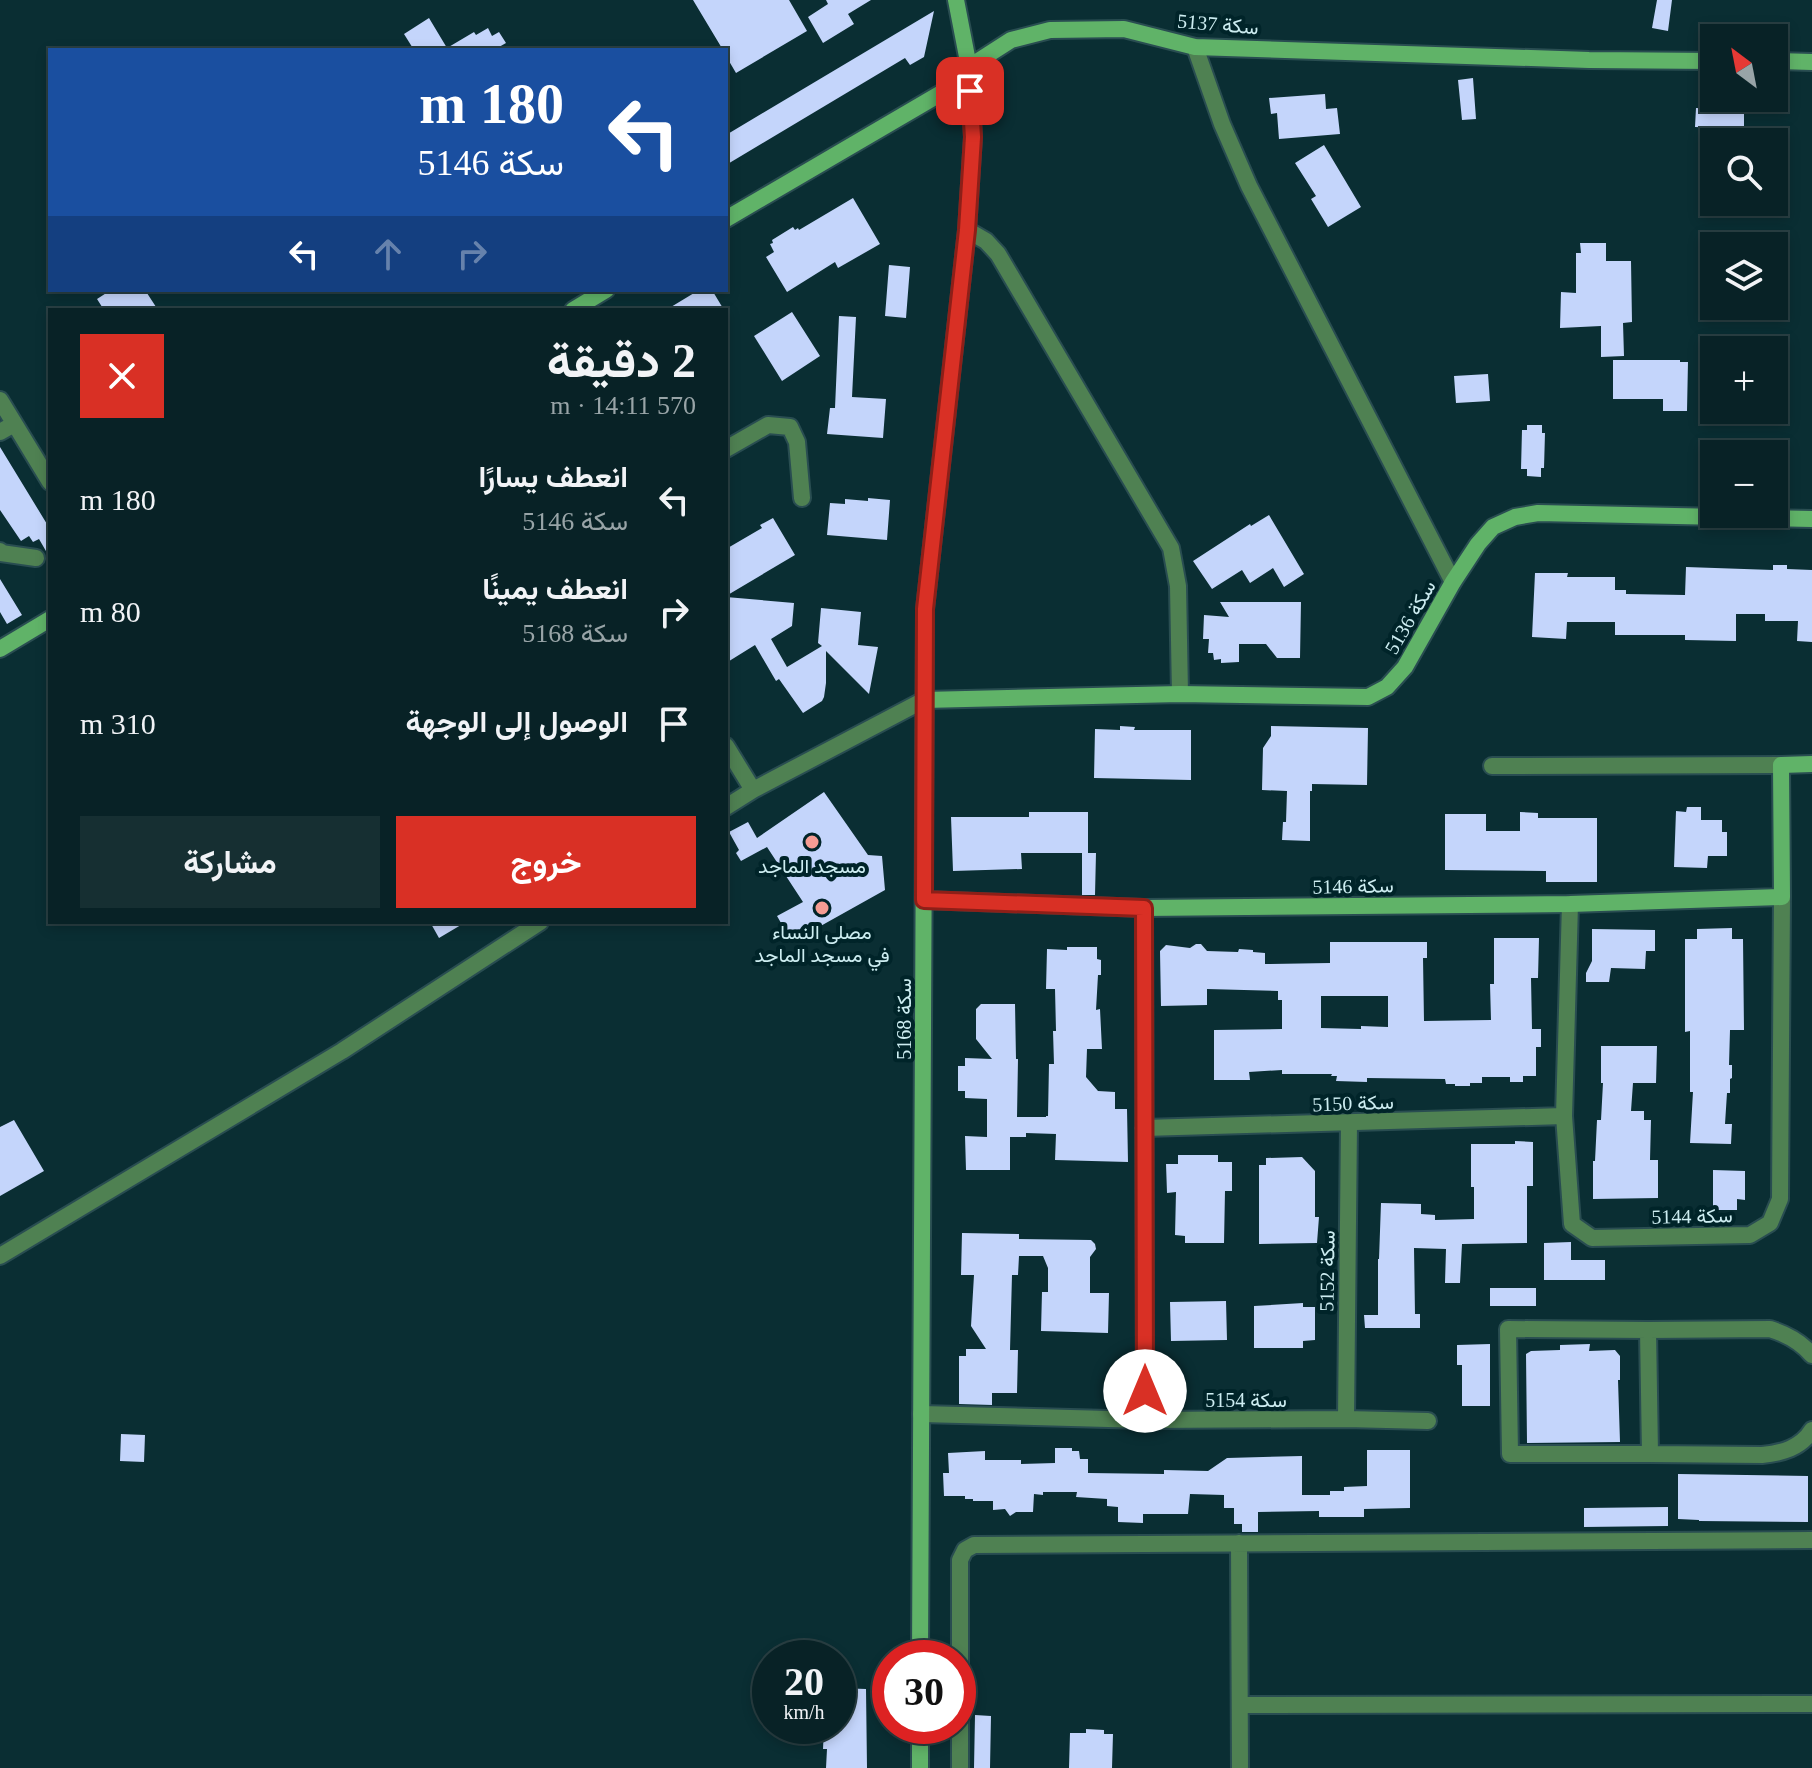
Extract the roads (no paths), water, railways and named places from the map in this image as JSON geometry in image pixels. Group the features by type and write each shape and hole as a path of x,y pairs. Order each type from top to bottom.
{"street":[{"name":"سكة 5168","path":"920,1640 925,609 967,230 973,137 969,67 956,0"},
{"name":"سكة 5137","path":"728,218 950,88 969,67 1011,40 1050,30 1124,29 1195,47 1700,61"},
{"path":"1195,47 1222,124 1249,186 1453,582"},
{"path":"1788,61 1812,62"},
{"path":"967,230 986,241 998,254 1171,548 1178,586 1180,694"},
{"path":"576,308 603,292"},
{"path":"0,400 7,428 48,479"},
{"path":"728,448 768,425 790,427 797,442 802,498"},
{"name":"سكة 5136","path":"924,700 1180,694 1368,697 1387,687 1405,667 1478,544 1493,527 1515,517 1538,513 1812,519"},
{"path":"0,553 36,558"},
{"path":"0,649 48,620"},
{"path":"728,806 924,700"},
{"path":"728,749 753,790"},
{"path":"1492,766 1812,764"},
{"name":"سكة 5144","path":"1570,904 1564,1116 1572,1224 1592,1238 1750,1235 1770,1223 1780,1199 1781,765"},
{"name":"سكة 5146","path":"924,900 1144,908 1570,904 1782,897"},
{"path":"1144,908 1145,1420"},
{"path":"0,1256 342,1051 537,924"},
{"name":"سكة 5150","path":"1144,1128 1564,1116"},
{"name":"سكة 5152","path":"1346,1419 1349,1123"},
{"path":"1812,1355 1786,1334 1770,1329 1508,1329 1510,1454 1762,1455 1780,1453 1807,1438 1812,1430"},
{"path":"1648,1330 1650,1454"},
{"name":"سكة 5154","path":"921,1414 1145,1420 1428,1421"},
{"path":"960,1768 960,1560 969,1546 1812,1540"},
{"path":"1239,1543 1240,1768"},
{"path":"1240,1705 1812,1704"},
{"path":"920,1744 920,1768"}],"place":[{"name":"مسجد الماجد","path":"812,842"},
{"name":"مصلى النساء في مسجد الماجد","path":"822,908"}]}
